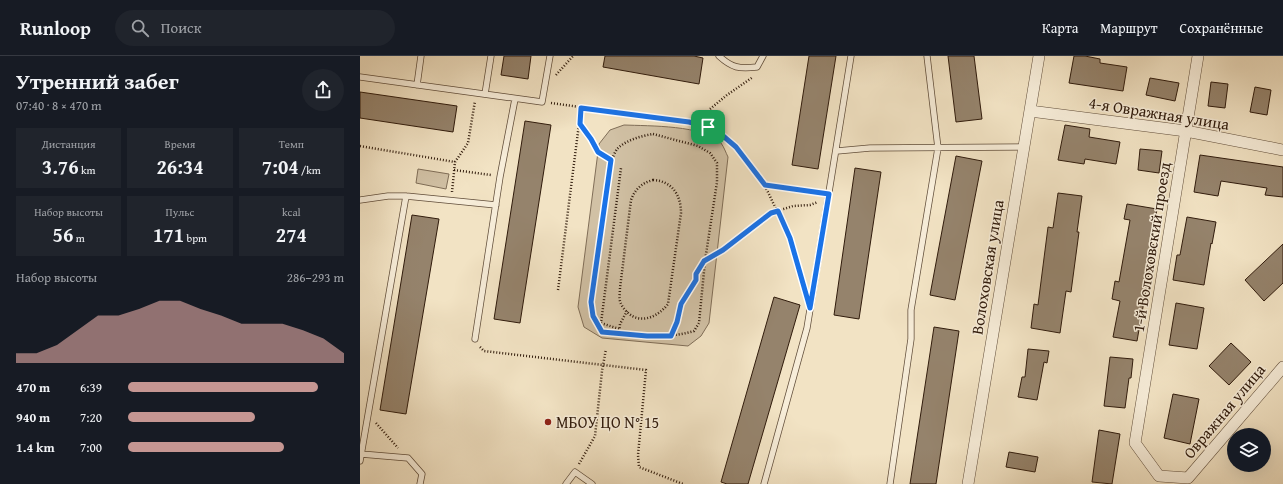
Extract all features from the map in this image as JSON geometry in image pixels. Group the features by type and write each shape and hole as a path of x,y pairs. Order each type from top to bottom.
{"street":[{"name":"Волоховская улица","path":"968,484 1039,56"},
{"name":"1-й Волоховский проезд","path":"1135,443 1198,56"},
{"name":"4-я Овражная улица","path":"1030,111 1186,131 1283,150"},
{"name":"Овражная улица","path":"1135,443 1159,476 1188,478 1283,367"}],"lane":[{"path":"416,85 421,56"},
{"path":"484,94 491,56"},
{"path":"360,77 542,102 550,56"},
{"path":"719,56 729,65 742,69 757,67 763,56"},
{"path":"764,484 807,328 851,56"},
{"path":"890,484 911,339 911,310 938,148 927,56"},
{"path":"475,339 500,177 515,99"},
{"path":"836,151 870,148 1024,147"},
{"path":"360,200 388,196 406,196 496,205"},
{"path":"360,461 406,196"},
{"path":"361,454 408,458 422,474 420,484"},
{"path":"566,484 575,472 592,484"}],"path":[{"path":"545,86 573,56"},
{"path":"710,110 727,95 755,76"},
{"path":"451,200 455,162 468,143 476,93"},
{"path":"542,102 689,122 715,129 736,147 765,185 790,238 805,287"},
{"path":"558,290 581,108"},
{"path":"580,124 598,152 611,160"},
{"path":"653,134 686,142 710,153 717,163 717,182 704,261 699,323 694,331 679,336 602,332 593,316 591,302 611,160 617,149 626,143 639,137 653,134"},
{"path":"360,146 455,162"},
{"path":"619,329 601,324 621,168"},
{"path":"454,170 500,177"},
{"path":"660,181 668,184 674,189 679,195 681,203 668,304 655,316 640,318 627,312 620,301 620,288 631,200 634,192 645,182 660,181"},
{"path":"765,185 829,197"},
{"path":"671,336 677,322 681,304 696,280 696,274 704,261 723,250 771,213 793,206 810,205 829,197"},
{"path":"619,334 620,324 627,312"},
{"path":"475,339 484,351 646,370 638,454 639,467 683,484"},
{"path":"575,472 594,436 606,349"},
{"path":"368,414 408,458"}],"shaded area":[{"path":"624,125 661,126 702,133 713,137 721,143 728,157 709,323 701,336 688,346 602,338 584,327 578,307 599,144 610,130"},
{"path":"418,169 449,174 446,189 416,183"}],"building":[{"path":"504,56 531,56 528,79 501,75"},
{"path":"605,56 694,56 703,58 699,84 603,67"},
{"path":"809,56 836,56 818,169 792,165"},
{"path":"948,56 974,56 982,119 956,122"},
{"path":"1074,56 1085,56 1100,59 1100,63 1127,67 1123,91 1069,83"},
{"path":"1150,78 1179,83 1175,101 1146,95"},
{"path":"1211,82 1228,84 1225,108 1208,106"},
{"path":"1255,87 1271,90 1267,115 1250,112"},
{"path":"360,92 457,106 453,132 360,118"},
{"path":"525,121 551,125 520,323 494,319"},
{"path":"1065,125 1090,129 1089,137 1120,142 1116,164 1085,159 1084,164 1058,160"},
{"path":"1140,149 1162,151 1159,173 1138,170"},
{"path":"1200,155 1283,167 1283,197 1265,195 1267,188 1221,181 1218,196 1194,192"},
{"path":"956,156 982,161 955,300 930,295"},
{"path":"855,168 881,172 859,319 834,315"},
{"path":"1058,193 1082,196 1071,292 1066,291 1060,333 1031,328 1034,304 1038,305 1048,227 1053,228"},
{"path":"1127,204 1157,209 1151,244 1154,245 1137,341 1113,337 1120,301 1112,299 1115,281 1119,282 1130,220 1124,219"},
{"path":"412,215 439,219 406,414 380,410"},
{"path":"1187,217 1216,222 1204,285 1173,280 1177,255 1180,255"},
{"path":"1283,244 1283,283 1264,301 1245,280"},
{"path":"774,297 800,305 748,484 727,484 721,482"},
{"path":"1176,303 1204,308 1197,349 1169,345"},
{"path":"934,327 959,331 936,484 910,484"},
{"path":"1231,343 1251,362 1229,385 1209,366"},
{"path":"1028,349 1049,351 1047,363 1044,362 1037,400 1018,397 1022,377 1025,377"},
{"path":"1110,357 1133,359 1125,408 1104,406"},
{"path":"1173,394 1199,399 1190,444 1164,438"},
{"path":"1099,430 1120,434 1112,484 1092,482"},
{"path":"1009,452 1038,457 1035,472 1006,467"}],"place":[{"name":"МБОУ ЦО N° 15","path":"548,422"}],"route":[{"path":"581,108 689,122 708,127 715,129 736,147 765,185 829,194 810,308 790,238 778,211 771,213 723,250 704,261 696,274 696,280 681,304 677,322 671,336 647,336 602,332 593,316 591,302 611,160 598,152 580,124 581,108"}]}
